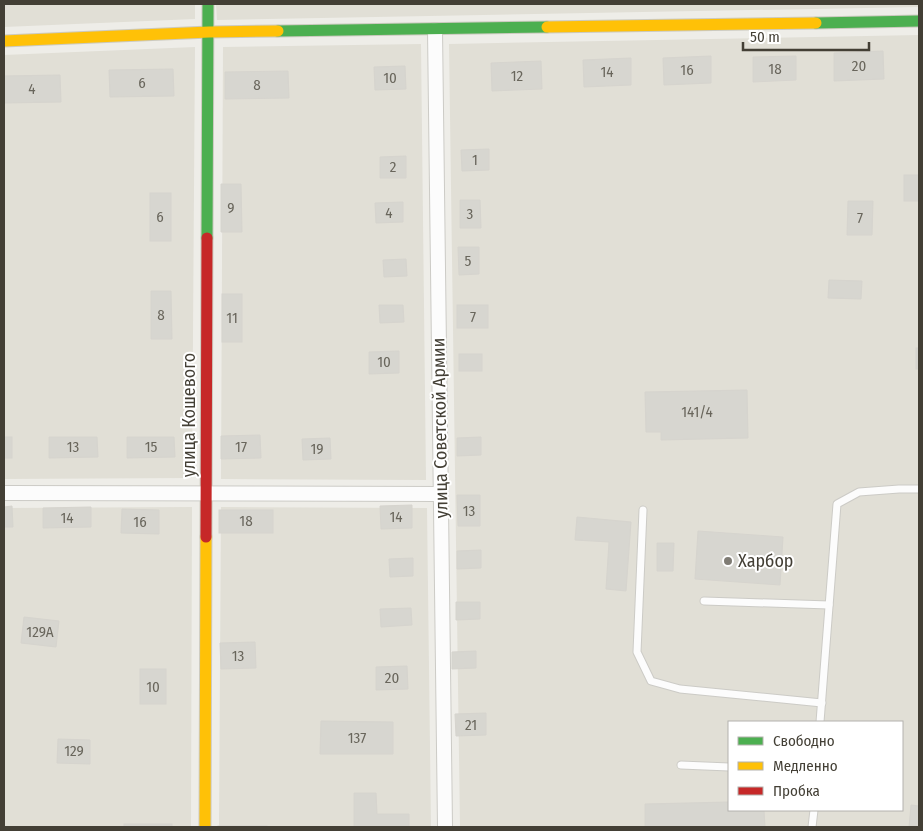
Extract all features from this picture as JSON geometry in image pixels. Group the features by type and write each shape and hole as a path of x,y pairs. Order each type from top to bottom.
{"street":[{"name":"улица Кошевого","path":"205,827 208,4"},
{"path":"4,41 209,32 919,21"},
{"name":"улица Советской Армии","path":"434,30 445,827"},
{"path":"4,493 441,494"}],"lane":[{"path":"820,721 837,504 859,492 899,488 919,489"},
{"path":"643,510 637,652 650,681 680,689 822,703"},
{"path":"704,601 830,605"},
{"path":"681,766 728,767"},
{"path":"812,827 814,811"}],"shaded area":[{"path":"4,4 195,4 195,19 4,27"},
{"path":"216,4 919,4 919,7 217,20"},
{"path":"919,35 919,827 460,827 449,44"},
{"path":"421,44 426,480 221,479 223,47"},
{"path":"195,47 192,478 4,479 4,55"},
{"path":"192,507 191,827 4,827 4,508"},
{"path":"221,507 427,508 431,827 219,827"}],"building":[{"path":"883,51 884,79 834,81 834,53"},
{"path":"711,56 711,83 664,85 663,58"},
{"path":"796,56 796,80 753,82 753,57"},
{"path":"631,58 631,85 584,87 583,60"},
{"path":"541,61 542,89 492,91 491,63"},
{"path":"405,66 406,89 375,90 374,67"},
{"path":"173,69 174,96 110,97 109,70"},
{"path":"288,71 289,98 225,99 225,72"},
{"path":"60,75 61,102 4,103 4,76"},
{"path":"489,149 489,170 462,171 461,150"},
{"path":"406,156 406,178 380,178 380,157"},
{"path":"904,175 919,175 919,201 904,201"},
{"path":"221,184 241,184 242,232 221,232"},
{"path":"150,193 171,193 171,241 150,241"},
{"path":"460,200 480,200 481,228 460,228"},
{"path":"848,201 873,201 872,235 847,235"},
{"path":"403,202 403,222 376,223 375,203"},
{"path":"458,247 479,247 479,274 459,275"},
{"path":"406,259 407,276 384,277 383,260"},
{"path":"829,280 862,281 861,299 828,298"},
{"path":"151,291 171,291 172,339 151,339"},
{"path":"222,294 242,294 242,342 222,342"},
{"path":"379,305 403,305 404,322 380,323"},
{"path":"457,305 488,305 488,328 457,328"},
{"path":"916,348 919,348 919,369 916,369"},
{"path":"399,351 399,373 369,374 369,352"},
{"path":"459,354 482,354 482,371 459,371"},
{"path":"747,390 748,438 661,440 661,432 646,432 645,392"},
{"path":"260,435 261,458 221,459 221,436"},
{"path":"4,437 12,437 12,458 4,458"},
{"path":"49,437 97,437 98,457 49,458"},
{"path":"127,437 174,437 175,457 127,458"},
{"path":"481,437 481,455 457,456 457,438"},
{"path":"330,438 331,459 303,460 302,439"},
{"path":"457,495 480,495 480,526 458,526"},
{"path":"412,505 412,528 381,529 380,506"},
{"path":"12,506 13,527 4,527 4,507"},
{"path":"91,507 91,527 43,528 43,508"},
{"path":"122,509 159,510 159,534 121,533"},
{"path":"219,510 273,510 273,533 219,533"},
{"path":"577,517 631,522 626,591 606,589 609,542 575,540"},
{"path":"698,531 783,537 780,585 695,579"},
{"path":"657,543 674,543 673,571 657,571"},
{"path":"481,550 481,568 457,569 457,551"},
{"path":"413,558 413,576 390,577 389,559"},
{"path":"456,602 480,602 480,619 456,620"},
{"path":"411,608 412,625 381,627 380,609"},
{"path":"24,617 59,621 56,647 21,643"},
{"path":"255,642 256,668 221,669 220,643"},
{"path":"476,651 476,668 452,669 452,652"},
{"path":"407,666 408,689 376,690 376,667"},
{"path":"140,669 166,669 166,704 140,704"},
{"path":"486,713 486,735 456,736 455,714"},
{"path":"321,721 393,722 393,754 320,754"},
{"path":"58,739 90,740 90,764 57,763"},
{"path":"354,793 376,793 377,814 409,814 409,827 354,827"},
{"path":"728,802 728,811 764,811 765,827 645,827 645,804"},
{"path":"911,805 919,806 919,827 909,827"},
{"path":"124,824 172,824 172,827 124,827"},
{"path":"267,826 267,827 218,827"}],"traffic: fast":[{"path":"207,238 208,4"},
{"path":"816,23 919,21"},
{"path":"278,31 547,27"}],"traffic: slow":[{"path":"547,27 816,23"},
{"path":"4,41 209,32 278,31"},
{"path":"205,827 206,537"}],"traffic: jam":[{"path":"206,537 207,238"}],"place":[{"name":"Харбор","path":"728,561"}]}
